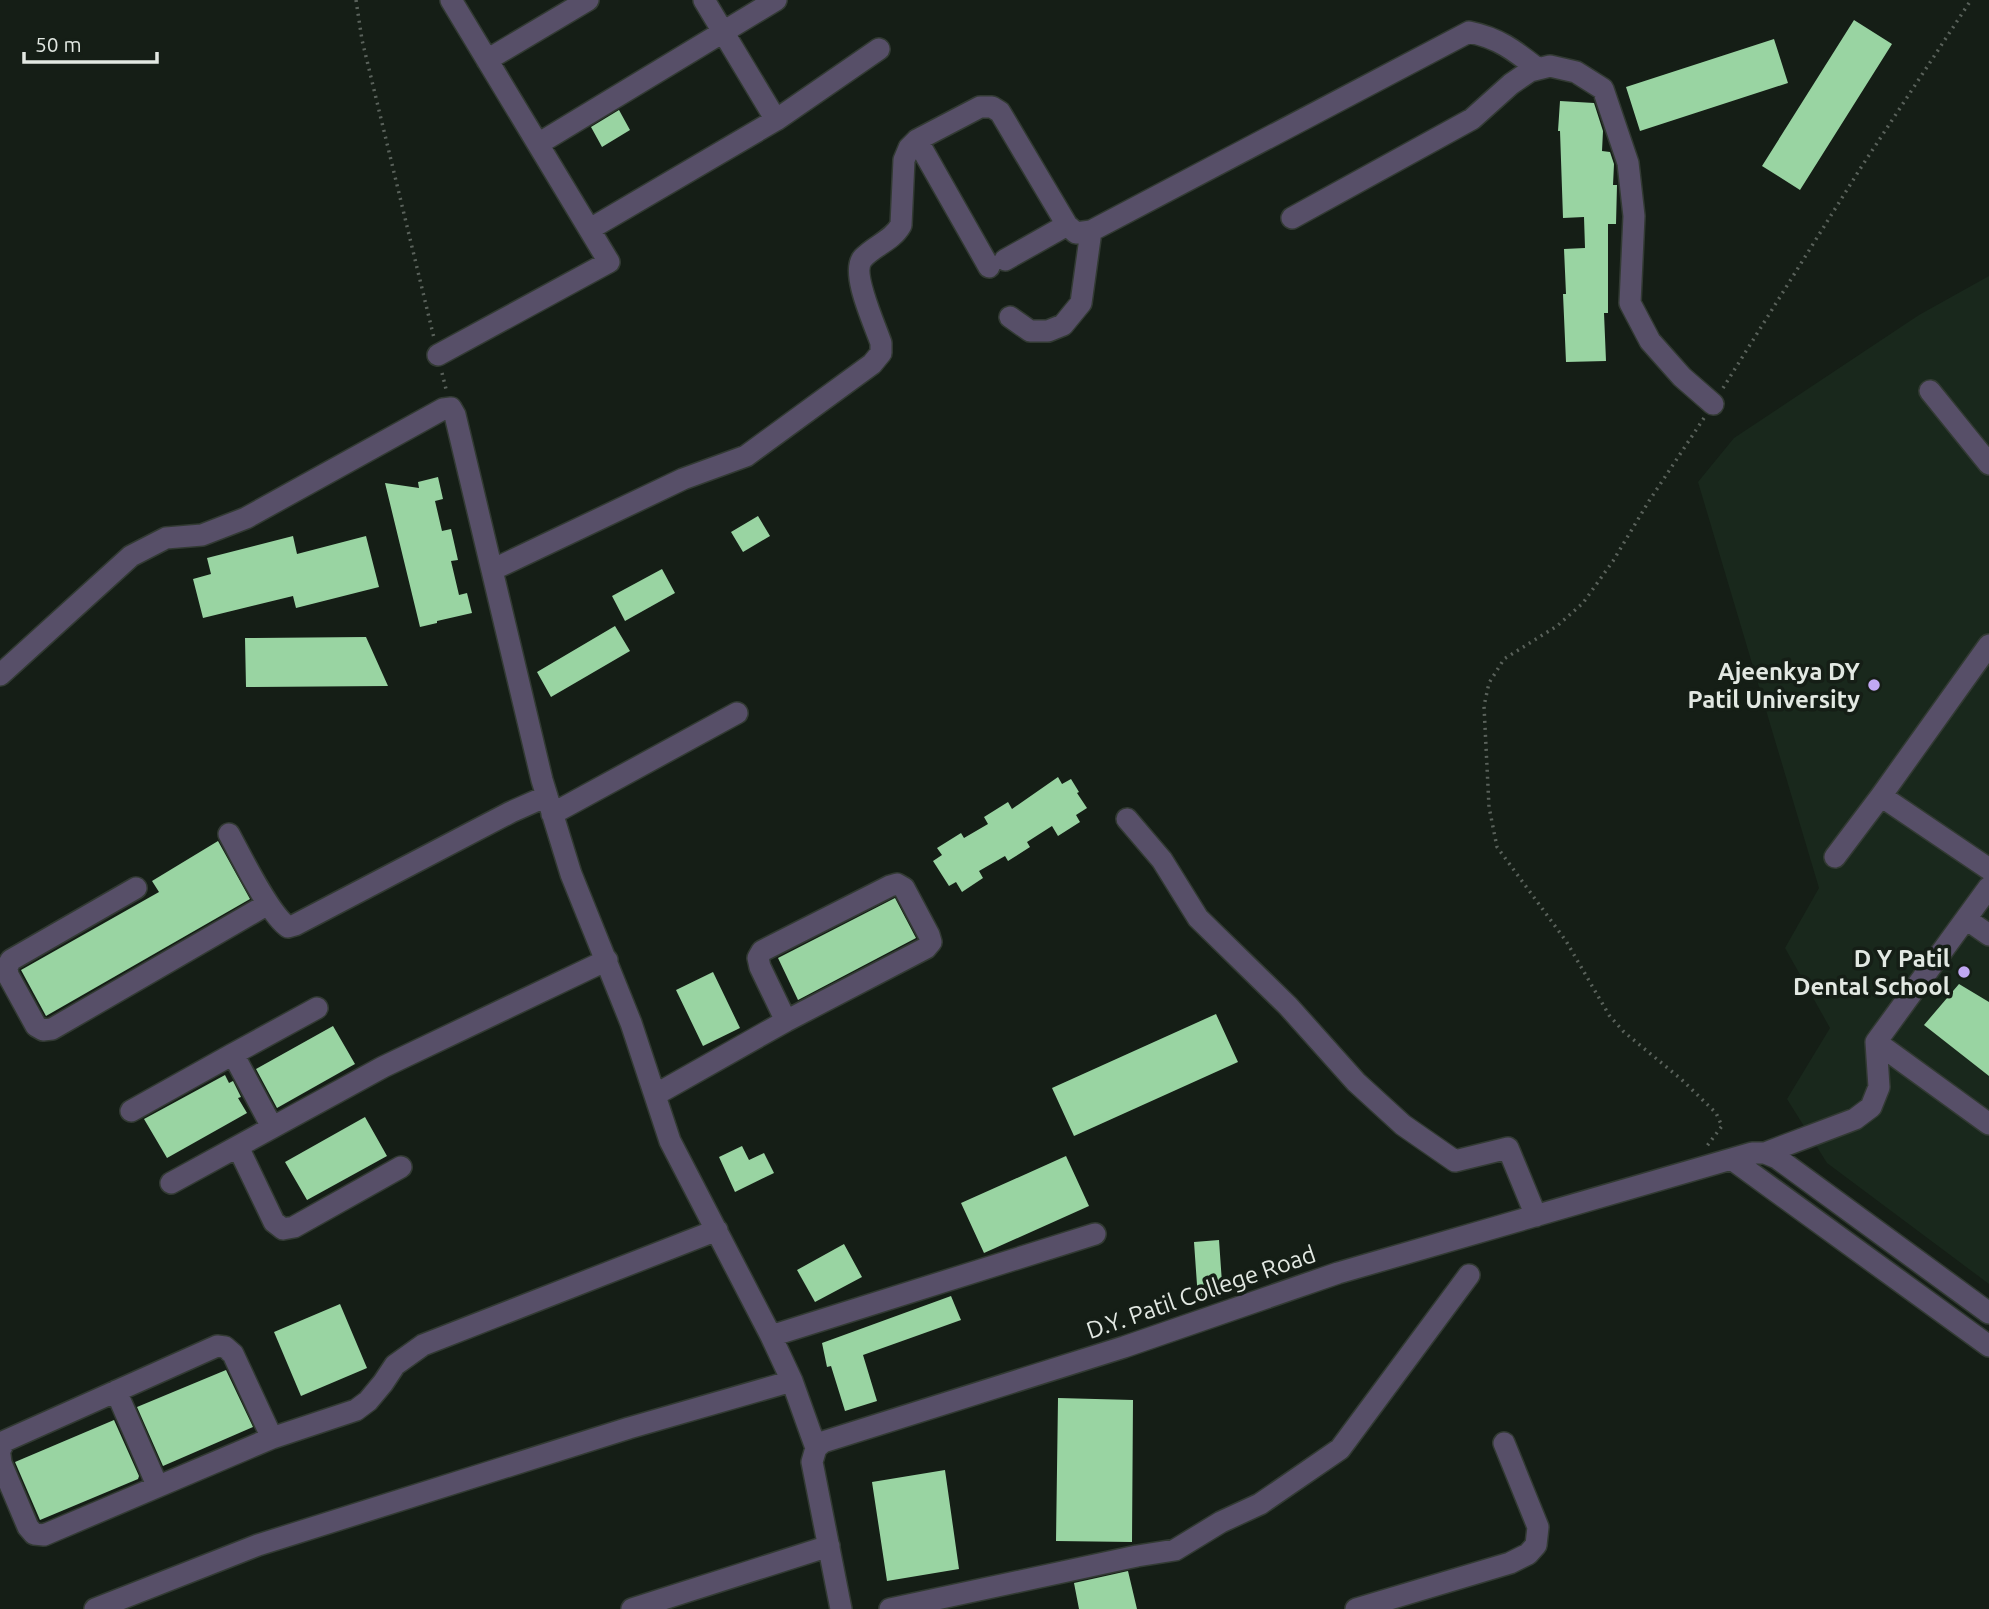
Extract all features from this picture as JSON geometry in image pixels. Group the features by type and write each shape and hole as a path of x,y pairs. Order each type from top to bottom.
{"street":[{"path":"438,355 610,262 451,0"},
{"path":"487,60 588,0"},
{"path":"704,0 776,120"},
{"path":"538,144 776,0"},
{"path":"492,570 682,479 746,456 872,364 881,353 881,343 860,280 859,266 862,258 896,234 901,225 904,160 909,148 917,140 980,107 992,107 1000,112 1066,225 1076,233 1091,231 1469,32 1488,36 1511,47 1538,69"},
{"path":"590,229 776,120 879,49"},
{"path":"1292,218 1472,119 1530,71 1550,66 1576,72 1603,89 1628,163 1634,216 1630,303 1650,341 1682,377 1713,404"},
{"path":"917,140 997,264 1066,225"},
{"path":"1010,317 1030,331 1048,331 1063,325 1081,303 1091,231"},
{"path":"1930,391 1989,464"},
{"path":"0,675 131,556 166,538 202,535 246,518 443,409 451,408 455,415 549,805 571,874 631,1023 670,1141 771,1335 792,1381 816,1448 814,1471 841,1609"},
{"path":"1835,857 1989,645"},
{"path":"229,834 268,904 288,927 511,812 549,805 737,713"},
{"path":"1881,796 1989,869"},
{"path":"1127,819 1162,860 1198,918 1289,1006 1356,1082 1403,1125 1455,1161 1508,1148 1536,1216"},
{"path":"655,1095 786,1021 926,948 931,942 929,935 904,888 897,884 890,886 762,951 758,958 760,967 786,1021"},
{"path":"1989,887 1876,1042 1879,1087 1871,1107 1855,1119 1765,1153 1741,1165 1989,1346"},
{"path":"136,888 10,960 8,975 36,1026 43,1030 51,1029 268,904"},
{"path":"1966,919 1989,935"},
{"path":"171,1183 383,1067 607,960"},
{"path":"131,1111 317,1008"},
{"path":"1876,1042 1989,1124"},
{"path":"233,1054 272,1127"},
{"path":"238,1147 274,1222 283,1229 294,1227 401,1167"},
{"path":"1765,1153 1777,1158 1989,1313"},
{"name":"D.Y. Patil College Road","path":"816,1448 823,1442 1124,1347 1338,1273 1696,1170 1741,1165"},
{"path":"272,1438 233,1354 225,1347 217,1346 5,1441 0,1452 1,1463 28,1527 34,1534 44,1535 272,1438 356,1410 368,1401 395,1365 423,1345 717,1230"},
{"path":"771,1335 1095,1234"},
{"path":"890,1609 1175,1550 1221,1522 1260,1504 1340,1450 1469,1275"},
{"path":"95,1609 258,1545 616,1432 792,1381"},
{"path":"116,1391 158,1485"},
{"path":"1356,1609 1510,1563 1528,1554 1536,1545 1538,1527 1504,1443"},
{"path":"632,1609 829,1546"}],"path":[{"path":"356,0 362,40 451,408"},
{"path":"1696,1170 1707,1145 1722,1126 1720,1119 1681,1079 1624,1032 1609,1015 1566,941 1497,847 1489,807 1484,706 1489,682 1504,660 1557,626 1583,603 1613,561 1970,0"}],"shaded area":[{"name":"Ajeenkya DY Patil University","path":"1989,276 1989,1284 1827,1163 1787,1099 1830,1028 1785,948 1819,888 1698,482 1734,438 1919,315"}],"building":[{"path":"1854,20 1892,44 1800,190 1762,166"},
{"path":"1774,39 1788,83 1640,131 1626,87"},
{"path":"1560,101 1594,103 1603,131 1602,151 1610,152 1614,164 1613,185 1617,185 1616,224 1608,224 1608,313 1604,313 1606,361 1566,362 1564,249 1585,248 1584,217 1563,218 1558,131"},
{"path":"619,110 630,130 602,147 591,127"},
{"path":"438,477 443,499 435,501 442,531 451,529 458,560 451,561 459,595 467,593 472,613 420,627 385,483 419,488 418,482"},
{"path":"758,516 770,536 743,552 731,532"},
{"path":"293,536 297,554 366,536 379,587 296,608 293,596 203,618 193,579 211,574 207,558"},
{"path":"662,569 675,593 625,621 612,596"},
{"path":"615,626 630,651 551,697 537,672"},
{"path":"366,637 388,686 246,687 245,638"},
{"path":"1058,777 1062,784 1071,779 1087,808 1076,815 1080,822 1058,836 1052,826 1027,842 1030,847 1008,861 1005,856 979,871 983,878 962,892 956,882 949,886 933,861 942,855 937,848 961,833 964,838 988,824 984,817 1008,802 1012,809"},
{"path":"218,841 250,899 46,1016 21,970 159,892 152,881"},
{"path":"895,898 916,938 798,1000 778,958"},
{"path":"713,972 740,1028 703,1046 676,990"},
{"name":"D Y Patil Dental School","path":"1959,984 1989,1002 1989,1076 1924,1025"},
{"path":"1216,1014 1238,1062 1074,1136 1052,1088"},
{"path":"333,1026 355,1064 277,1108 256,1069"},
{"path":"225,1075 229,1083 233,1081 241,1097 238,1098 247,1113 167,1158 144,1119"},
{"path":"365,1117 387,1156 307,1200 285,1162"},
{"path":"742,1146 749,1160 764,1153 774,1173 735,1192 719,1157"},
{"path":"1066,1156 1089,1206 984,1253 961,1203"},
{"path":"1219,1240 1223,1297 1198,1299 1194,1242"},
{"path":"844,1244 862,1277 815,1302 797,1270"},
{"path":"951,1296 961,1320 863,1355 877,1401 845,1411 831,1366 827,1367 822,1343"},
{"path":"340,1304 367,1368 301,1396 274,1332"},
{"path":"226,1370 253,1427 163,1466 137,1407"},
{"path":"1058,1398 1133,1400 1132,1542 1056,1541"},
{"path":"114,1420 138,1479 40,1520 15,1462"},
{"path":"945,1470 959,1569 887,1581 872,1482"},
{"path":"1128,1571 1137,1609 1079,1609 1074,1583"}],"place":[{"name":"Ajeenkya DY Patil University","path":"1874,685"},
{"name":"D Y Patil Dental School","path":"1964,972"}]}
